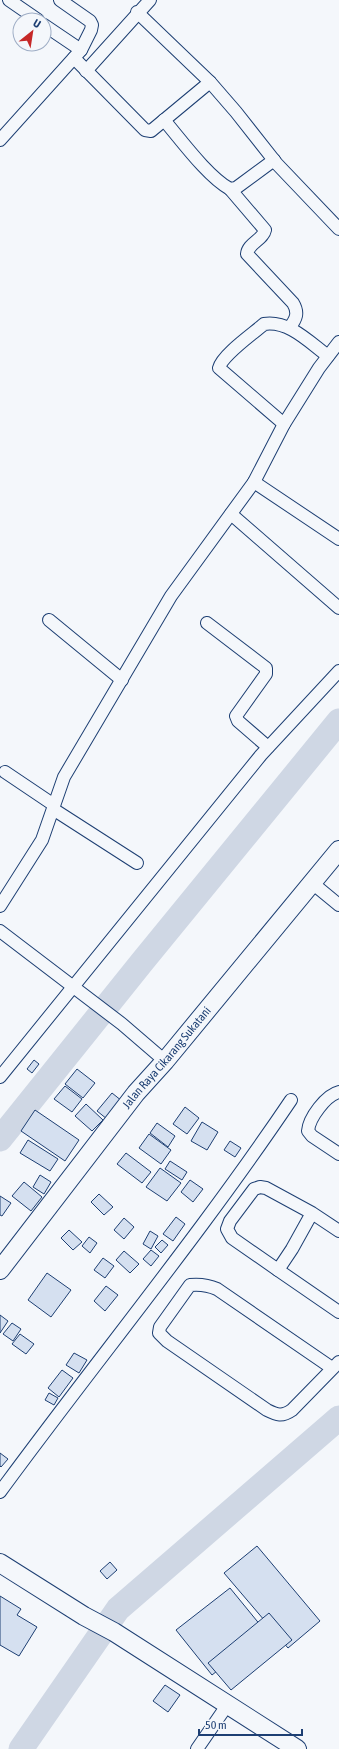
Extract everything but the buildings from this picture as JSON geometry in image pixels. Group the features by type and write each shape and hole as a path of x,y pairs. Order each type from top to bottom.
{"main road":[{"name":"Jalan Raya Cikarang Sukatani","path":"0,1270 136,1093 165,1061 311,882 339,850"},
{"path":"0,1563 84,1616 114,1632 297,1749"}],"street":[{"path":"9,0 26,12"},
{"path":"0,140 77,54 91,30 92,25 90,21 60,0"},
{"path":"86,71 137,12 150,0"},
{"path":"137,12 210,82 274,160 339,229"},
{"path":"52,31 77,54 86,71 145,130 150,131 210,82"},
{"path":"164,120 197,158 224,186 230,189 265,230 262,236 248,249 247,254 293,303 296,310 296,317 290,327"},
{"path":"230,189 236,188 274,160"},
{"path":"284,424 219,368 220,364 228,355 264,324 271,323 290,327 328,356"},
{"path":"0,906 42,840 64,778 171,596 254,482 284,424 328,356 339,342"},
{"path":"254,482 339,539"},
{"path":"231,514 339,608"},
{"path":"49,620 122,680"},
{"path":"207,623 266,668 266,674 236,716 238,721 268,747"},
{"path":"0,1077 74,988 268,747 339,671"},
{"path":"5,772 137,863"},
{"path":"311,882 339,905"},
{"path":"0,931 122,1024 165,1061"},
{"path":"339,1092 333,1093 325,1100 309,1125 308,1131 312,1136 339,1154"},
{"path":"0,1492 60,1409 257,1151 291,1100"},
{"path":"339,1231 312,1213 266,1188 260,1187 254,1189 230,1221 227,1229 232,1238 339,1312"},
{"path":"278,1270 292,1249 312,1213"},
{"path":"198,1284 209,1286 336,1365 292,1410 285,1415 276,1415 167,1341 159,1333 160,1327 190,1285 198,1284"},
{"path":"197,1749 228,1704"}],"waterway":[{"path":"0,1139 142,962 339,721"},
{"path":"21,1749 118,1609 339,1418"}]}
